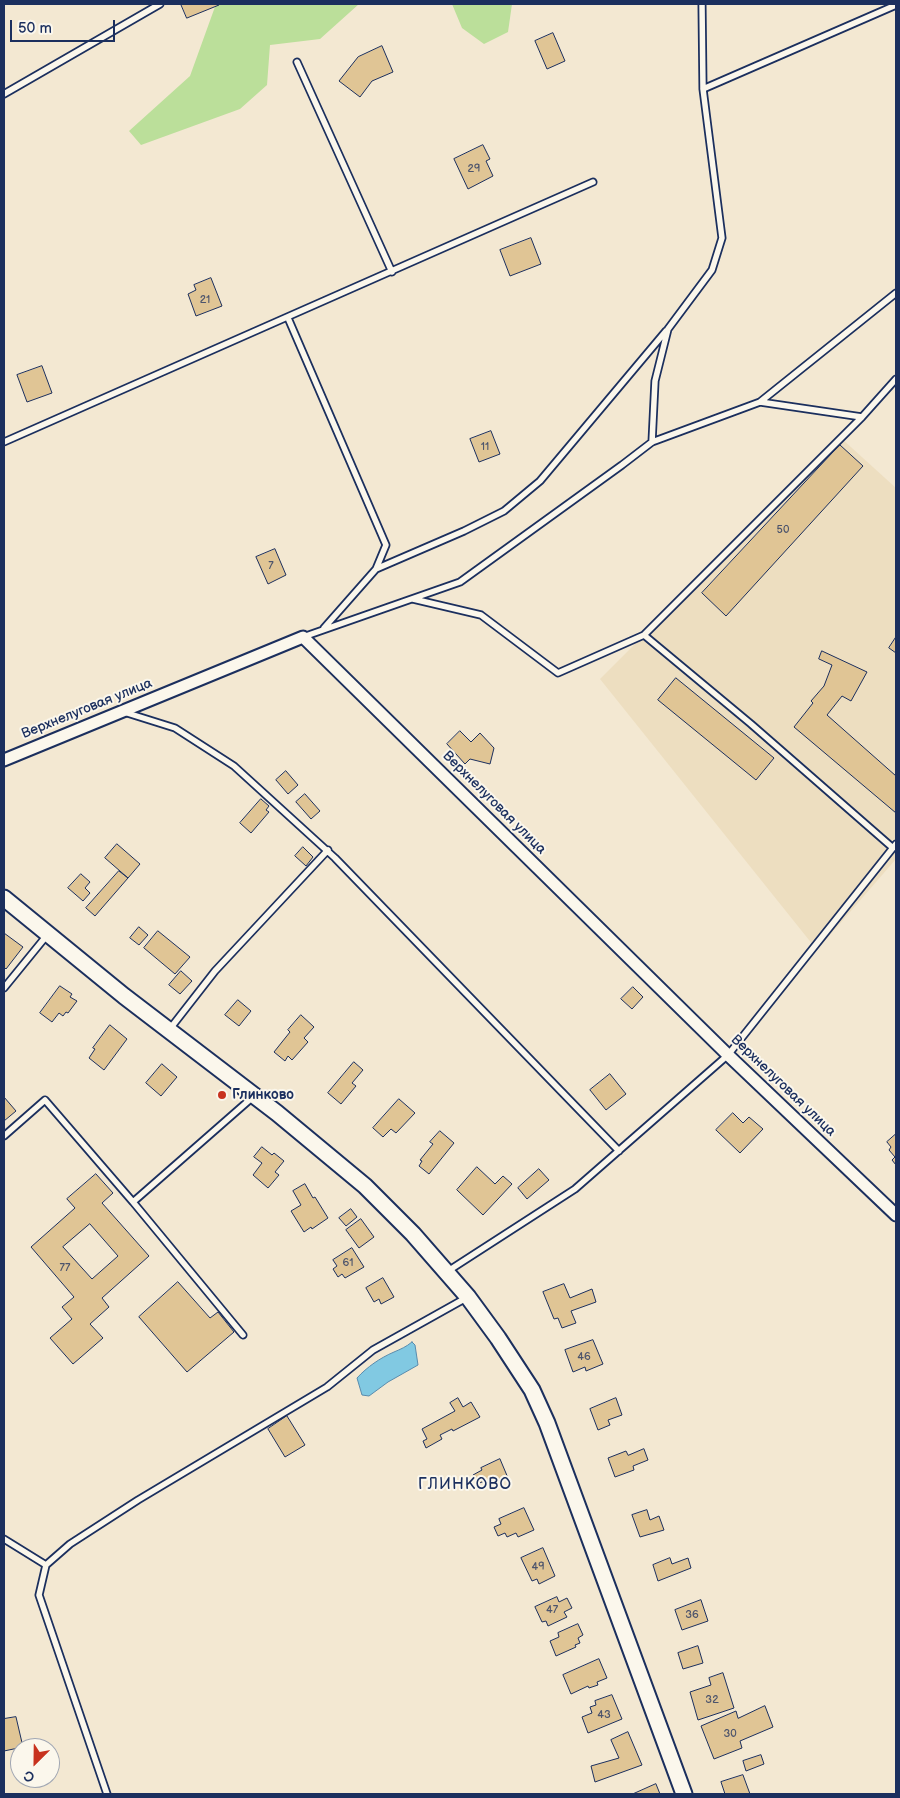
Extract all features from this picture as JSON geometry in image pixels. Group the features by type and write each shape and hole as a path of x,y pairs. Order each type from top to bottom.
{"main road":[{"path":"4,898 124,996 254,1096 365,1186 413,1234 468,1297 532,1390 547,1423 684,1794"}],"street":[{"name":"Верхнелуговая улица","path":"4,760 304,637 728,1055 896,1215"}],"lane":[{"path":"4,94 160,4"},
{"path":"376,569 464,531 504,511 540,481 668,328 712,270 722,238 703,89 702,4"},
{"path":"703,89 896,5"},
{"path":"297,62 392,272"},
{"path":"4,442 593,182"},
{"path":"304,637 460,582 652,442 760,402 896,293"},
{"path":"288,318 386,545 376,569 322,630"},
{"path":"652,442 655,382 668,328"},
{"path":"412,599 481,615 558,673 644,635 862,417 896,379"},
{"path":"760,402 862,417"},
{"path":"446,1272 575,1188 728,1055 895,846 644,635"},
{"path":"121,711 175,728 234,766 328,850 619,1151"},
{"path":"169,1030 215,971 328,850"},
{"path":"4,988 48,934"},
{"path":"133,1202 254,1096"},
{"path":"4,1136 45,1100 133,1202 243,1335"},
{"path":"107,1794 39,1595 46,1565 70,1544 138,1500 327,1387 373,1350 468,1297"},
{"path":"4,1539 46,1565"}],"shaded area":[{"path":"841,438 896,488 896,859 817,950 600,679"}],"green space":[{"path":"216,4 359,4 320,39 270,45 267,85 240,109 141,145 129,131 190,76"},
{"path":"452,4 512,4 508,32 484,44 462,28"}],"water":[{"path":"412,1342 415,1345 418,1365 388,1382 369,1396 362,1395 357,1378 379,1360"}],"building":[{"path":"181,4 218,4 219,5 187,18"},
{"path":"553,33 565,61 547,69 535,41"},
{"path":"382,46 393,72 372,81 360,97 339,81 358,57"},
{"path":"483,145 490,159 486,161 493,176 468,189 454,159"},
{"path":"531,238 541,264 510,276 500,250"},
{"path":"211,278 222,306 196,316 188,294 196,290 194,285"},
{"path":"42,366 52,393 27,402 17,375"},
{"path":"491,431 500,454 479,462 470,439"},
{"path":"840,445 863,466 726,616 702,593"},
{"path":"275,549 286,575 268,584 256,557"},
{"path":"896,637 896,653 889,648"},
{"path":"822,651 867,672 851,701 842,696 827,715 896,776 896,813 794,727 813,703 811,701 824,686 832,665 819,659"},
{"path":"676,678 774,758 756,780 658,700"},
{"path":"460,731 471,742 480,733 494,748 490,764 470,759 465,764 447,744"},
{"path":"286,771 298,785 288,794 276,780"},
{"path":"305,794 320,811 311,819 296,802"},
{"path":"261,799 269,806 266,810 269,812 251,833 240,823"},
{"path":"117,844 140,864 128,878 105,858"},
{"path":"303,847 313,857 306,866 295,856"},
{"path":"119,871 128,878 95,916 86,908"},
{"path":"81,874 90,882 85,888 90,893 83,901 68,888"},
{"path":"139,927 148,935 139,945 130,938"},
{"path":"158,931 190,957 175,974 144,948"},
{"path":"4,933 23,947 6,969 4,967"},
{"path":"181,971 192,981 180,994 169,985"},
{"path":"60,986 72,994 70,997 77,1001 68,1013 66,1012 63,1016 59,1013 52,1022 40,1013"},
{"path":"633,987 643,997 632,1009 621,999"},
{"path":"238,1000 251,1011 239,1026 225,1015"},
{"path":"301,1015 314,1027 304,1038 308,1042 292,1060 288,1056 285,1061 274,1052 290,1032 288,1030"},
{"path":"110,1025 127,1039 104,1070 89,1058 95,1049 93,1048"},
{"path":"354,1062 363,1070 352,1083 356,1086 341,1104 328,1093"},
{"path":"162,1064 177,1077 161,1096 146,1083"},
{"path":"610,1074 626,1094 606,1110 590,1090"},
{"path":"4,1097 16,1111 4,1121"},
{"path":"399,1099 415,1113 396,1133 391,1129 383,1137 373,1128"},
{"path":"733,1113 743,1123 749,1117 763,1129 740,1153 716,1130"},
{"path":"440,1131 454,1143 429,1174 419,1166 422,1161 420,1160 433,1144 430,1142"},
{"path":"896,1134 896,1165 892,1160 895,1157 889,1150 891,1147 887,1142"},
{"path":"262,1147 284,1161 275,1172 279,1175 268,1188 253,1175 262,1163 254,1157"},
{"path":"477,1167 495,1184 503,1176 512,1184 483,1215 457,1190"},
{"path":"539,1169 549,1180 527,1199 518,1188"},
{"path":"96,1174 113,1193 102,1203 149,1256 102,1298 109,1307 90,1324 103,1338 73,1364 50,1338 72,1319 62,1307 74,1297 31,1247 75,1208 67,1199","holes":["90,1224 118,1256 92,1279 63,1247"]},
{"path":"305,1184 328,1218 304,1232 291,1211 301,1205 293,1191"},
{"path":"351,1209 357,1217 346,1226 339,1218"},
{"path":"361,1219 374,1237 359,1248 346,1230"},
{"path":"352,1248 364,1267 345,1278 342,1274 338,1277 333,1269 337,1266 333,1260"},
{"path":"383,1278 394,1297 381,1304 379,1299 374,1302 366,1288"},
{"path":"178,1282 210,1318 218,1312 234,1332 187,1372 139,1317"},
{"path":"564,1284 570,1298 592,1289 596,1302 571,1311 576,1323 562,1328 558,1318 554,1319 543,1292"},
{"path":"593,1340 603,1364 586,1371 585,1367 573,1372 565,1350"},
{"path":"458,1398 463,1407 471,1402 480,1417 453,1431 452,1429 440,1435 442,1439 426,1448 423,1441 427,1439 422,1429 455,1411 450,1403"},
{"path":"616,1398 622,1415 608,1420 610,1425 598,1430 590,1409"},
{"path":"287,1416 305,1445 285,1457 268,1429"},
{"path":"644,1449 648,1460 633,1466 634,1470 615,1477 608,1458 626,1451 628,1455"},
{"path":"500,1459 508,1478 489,1486 487,1480 477,1484 473,1475 482,1470 481,1468"},
{"path":"524,1508 534,1530 518,1537 516,1533 507,1537 505,1533 498,1536 494,1527 501,1524 499,1519"},
{"path":"647,1510 650,1520 659,1516 664,1530 640,1537 632,1515"},
{"path":"543,1548 555,1576 539,1584 537,1579 532,1581 521,1558"},
{"path":"670,1558 672,1564 688,1558 691,1568 658,1581 653,1565"},
{"path":"557,1597 559,1602 567,1598 572,1608 564,1612 567,1617 548,1626 546,1621 542,1622 535,1607"},
{"path":"701,1600 708,1621 682,1630 675,1610"},
{"path":"578,1624 583,1635 578,1638 580,1643 575,1645 576,1647 556,1656 550,1641 559,1637 558,1633"},
{"path":"698,1646 703,1663 683,1669 678,1653"},
{"path":"599,1659 607,1678 597,1682 598,1685 589,1688 588,1686 571,1694 563,1675"},
{"path":"723,1673 734,1708 698,1720 690,1692 711,1685 709,1678"},
{"path":"612,1695 622,1719 588,1733 582,1717 592,1713 590,1707 596,1705 595,1701"},
{"path":"765,1706 773,1727 740,1741 742,1748 714,1759 701,1726 736,1711 738,1718"},
{"path":"16,1717 21,1738 10,1738 10,1750 4,1751 4,1719"},
{"path":"628,1732 642,1765 595,1782 591,1766 619,1758 611,1740"},
{"path":"761,1755 764,1764 746,1771 743,1761"},
{"path":"743,1775 750,1794 725,1794 721,1782"},
{"path":"656,1784 660,1794 633,1794"}],"place":[{"name":"Глинково","path":"222,1095"}],"district":[{"name":"ГЛИНКОВО","path":"465,1485"}]}
